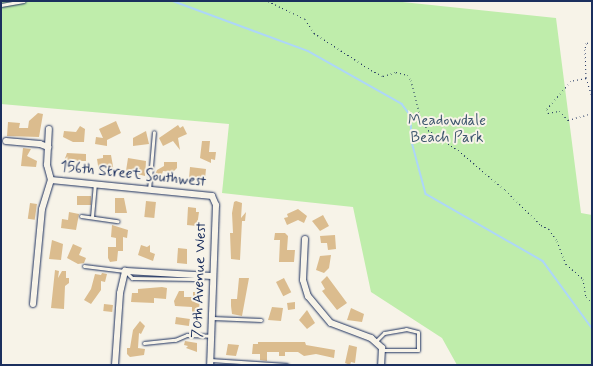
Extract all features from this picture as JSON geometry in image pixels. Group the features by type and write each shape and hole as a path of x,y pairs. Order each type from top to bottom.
{"street":[{"path":"33,304 42,209 51,180 47,165 48,129"},
{"path":"6,141 42,144 48,147"},
{"name":"156th Street Southwest","path":"51,180 212,196"},
{"name":"70th Avenue West","path":"210,362 216,205 212,196"},
{"path":"305,239 303,280 308,296 331,323 375,342 382,349 381,365"},
{"path":"115,365 120,292 125,270 213,276"}],"lane":[{"path":"1,5 24,1"},
{"path":"149,190 154,132"},
{"path":"92,218 95,185"},
{"path":"81,216 118,221"},
{"path":"84,266 125,270"},
{"path":"212,318 261,320"},
{"path":"375,342 384,333 406,329 418,332 418,350 382,349"},
{"path":"144,343 175,340 188,335 211,336"},
{"path":"210,362 287,365"}],"path":[{"path":"268,1 305,20 314,33 371,70 383,76 396,72 407,75 411,80 421,120 428,130 458,150 506,190 541,226 549,229 557,241 566,264 583,279 586,297 592,302"},
{"path":"592,42 586,43 585,49 586,78 592,97"},
{"path":"586,78 571,81 547,108 548,113 559,111 568,120 592,113"}],"green space":[{"name":"Meadowdale Beach Park","path":"1,1 393,1 556,18 581,213 592,215 592,365 457,365 442,338 371,292 353,207 222,193 229,124 1,104"}],"building":[{"path":"38,113 43,114 39,137 7,136 8,122 20,123 19,128 28,128 29,121"},
{"path":"116,121 121,133 107,140 107,146 95,144 96,137 103,138 99,129"},
{"path":"178,125 180,128 183,126 187,134 178,138 180,150 173,141 163,146 159,138"},
{"path":"80,126 85,129 84,142 73,142 63,137 64,131 76,132"},
{"path":"146,131 149,144 133,146 133,138"},
{"path":"202,141 210,141 209,152 216,152 215,160 211,159 211,163 200,158"},
{"path":"23,148 31,149 27,156 37,161 36,167 21,166"},
{"path":"67,153 86,154 86,161 76,161 75,169 70,169 66,166 67,161 64,161"},
{"path":"103,155 111,155 114,172 99,172 97,159 103,158"},
{"path":"128,158 146,161 145,176 126,171"},
{"path":"164,162 177,162 177,168 173,172 163,171 161,177 155,175 157,170 164,166"},
{"path":"190,167 206,169 205,179 189,179"},
{"path":"77,196 91,196 91,205 77,205"},
{"path":"115,198 124,198 127,213 115,213"},
{"path":"146,201 156,202 154,218 144,217"},
{"path":"236,201 242,203 241,218 246,212 245,221 242,221 240,260 231,259 230,233 233,233 232,213 234,202"},
{"path":"30,203 37,204 35,220 28,219"},
{"path":"188,207 196,208 196,212 199,212 197,226 187,225"},
{"path":"298,209 307,216 304,223 298,220 287,225 284,218 288,217 287,214"},
{"path":"69,212 79,214 76,230 61,228 62,219 68,220"},
{"path":"323,215 329,226 320,231 312,221"},
{"path":"112,225 128,230 127,238 123,237 123,251 118,251 117,261 110,262 108,258 108,247 116,247 116,238 111,237"},
{"path":"275,233 285,233 288,236 287,250 295,250 294,262 279,262 280,240 274,240"},
{"path":"335,235 336,249 328,250 327,243 321,243 320,236"},
{"path":"52,240 63,244 61,260 49,259"},
{"path":"73,244 82,248 79,255 86,258 84,263 78,264 67,258"},
{"path":"141,245 147,247 150,245 150,252 155,254 153,261 138,255"},
{"path":"178,248 187,249 187,264 177,263"},
{"path":"331,255 329,268 324,273 316,270 320,256"},
{"path":"55,270 59,271 58,278 62,271 66,271 66,278 69,278 69,283 65,286 64,309 51,308"},
{"path":"102,273 107,274 105,282 101,281 101,290 91,304 84,300 91,289 95,274 101,275"},
{"path":"327,276 347,303 337,310 322,291 325,289 321,282"},
{"path":"239,278 249,278 242,316 232,314 231,306 231,299 237,299"},
{"path":"284,278 291,292 283,296 276,282"},
{"path":"167,288 166,299 154,298 154,303 131,302 132,293 138,293 138,289"},
{"path":"179,291 184,291 184,297 193,297 193,292 200,292 199,313 192,313 192,307 175,306 174,301"},
{"path":"295,302 295,309 288,310 287,303"},
{"path":"104,304 113,305 112,312 103,311"},
{"path":"272,307 283,308 281,321 268,320"},
{"path":"351,308 364,314 362,322 347,320"},
{"path":"307,310 315,323 307,329 299,320"},
{"path":"176,317 190,319 189,326 175,324"},
{"path":"140,321 145,326 141,334 139,333 138,348 145,349 144,355 130,357 127,354 127,348 130,348 133,330"},
{"path":"185,341 197,343 197,352 186,348 188,346 184,345"},
{"path":"258,342 305,342 306,345 335,350 334,358 316,354 304,356 298,352 285,352 285,356 279,356 279,352 267,352 267,361 260,360 260,354 252,354 253,344 258,344"},
{"path":"228,344 239,345 236,356 226,355"},
{"path":"349,345 357,347 355,363 351,362 350,365 345,363"}],"waterway":[{"path":"173,1 308,51 402,104 411,116 412,142 426,194 543,261 592,328"}]}
